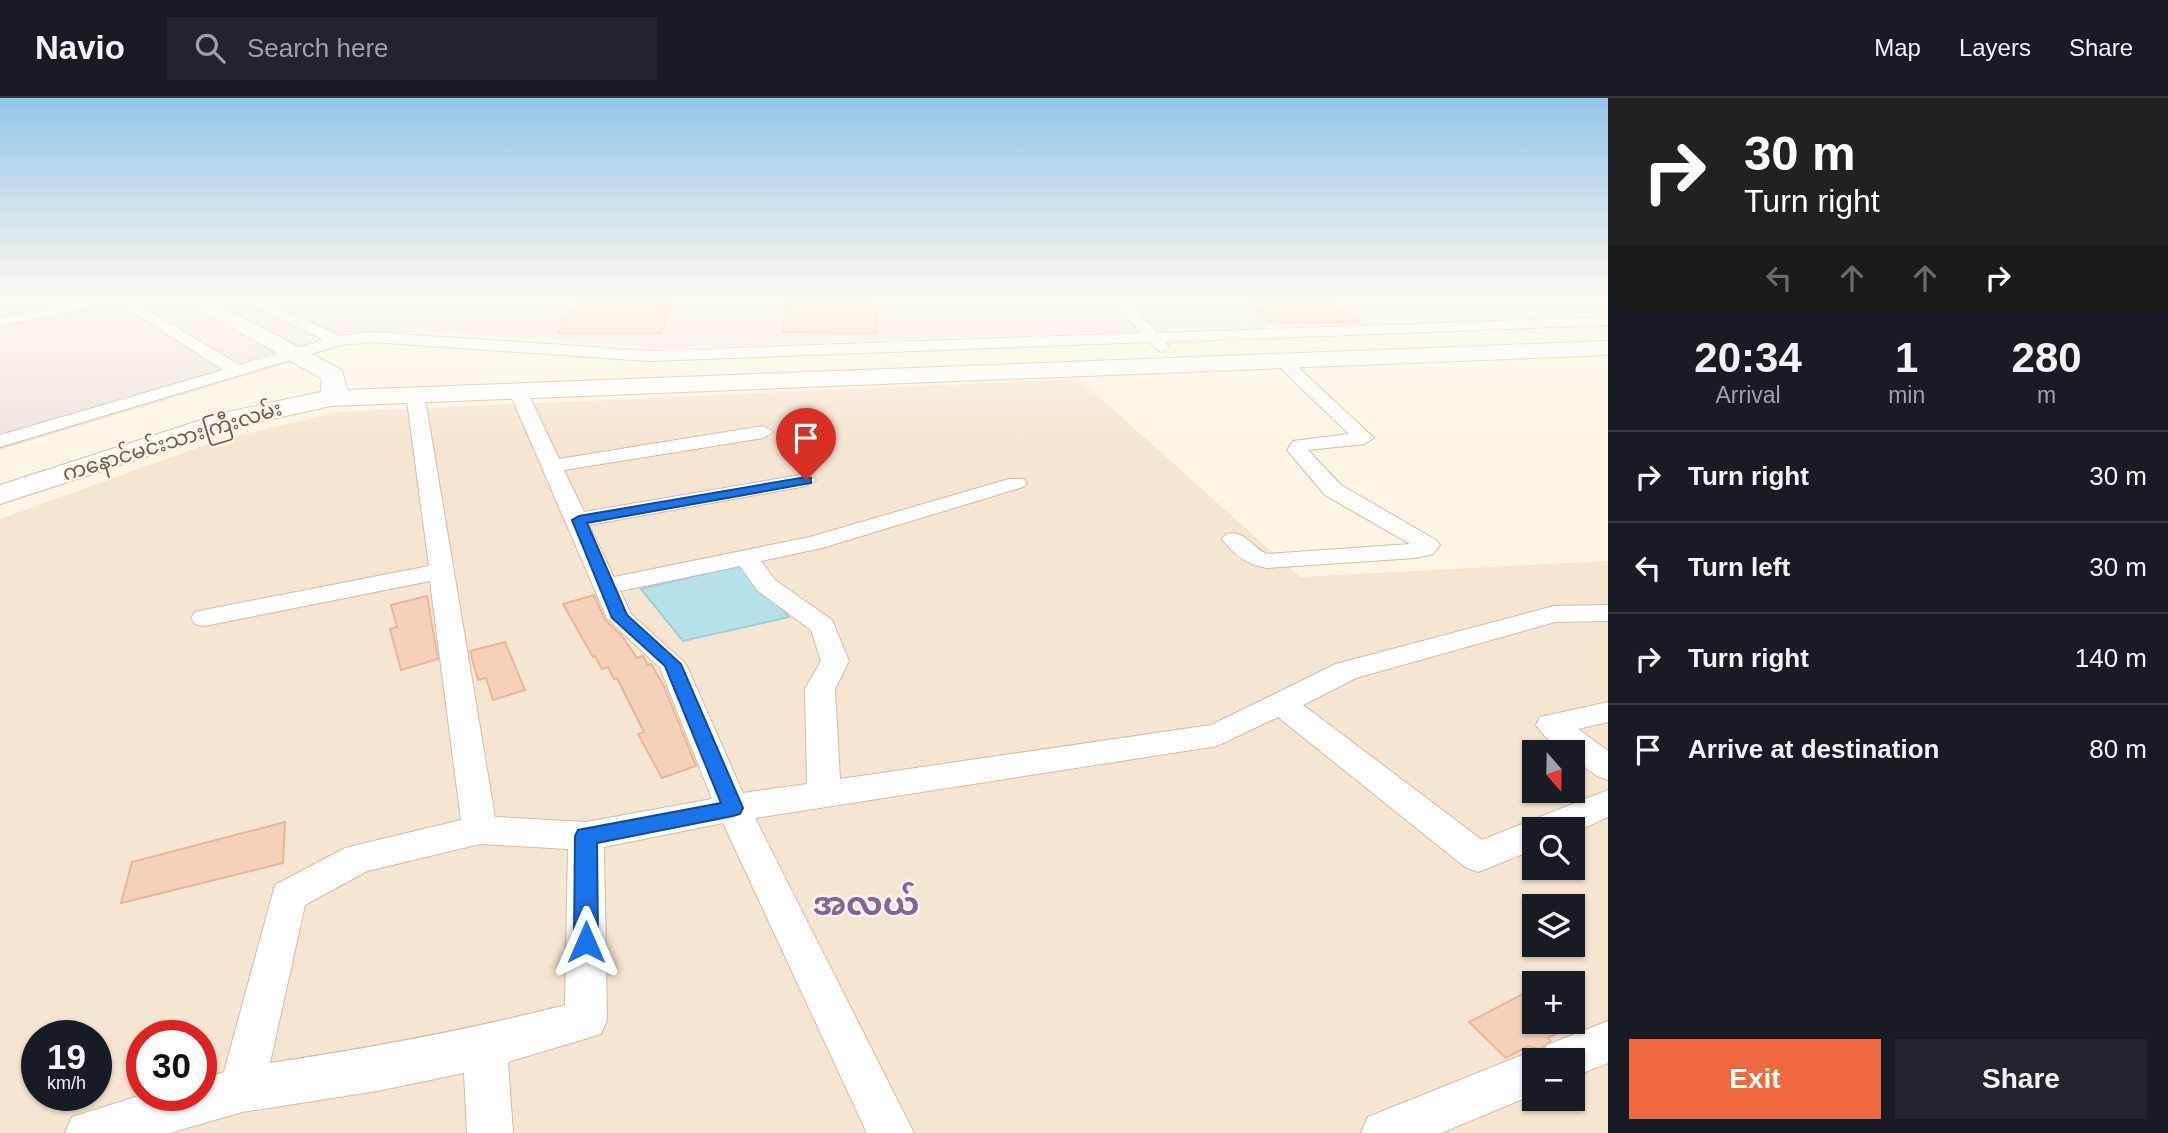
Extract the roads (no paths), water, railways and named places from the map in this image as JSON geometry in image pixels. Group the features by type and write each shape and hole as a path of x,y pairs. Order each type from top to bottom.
{"main road":[{"path":"281,348 333,374 336,386 331,398"},
{"name":"ကနောင်မင်းသားကြီးလမ်း","path":"0,495 233,419 331,398 1599,348"}],"street":[{"path":"200,348 238,372"},
{"path":"0,442 317,348"},
{"path":"545,348 650,356 878,348"},
{"path":"1164,348 1182,363"},
{"path":"1234,539 1256,559 1267,561 1415,551 1425,549 1428,545 1333,490 1297,450 1300,445 1364,438 1280,359"},
{"path":"517,389 579,520 620,618 672,664 733,808 891,1133"},
{"path":"415,393 480,830"},
{"path":"553,466 763,432"},
{"path":"579,520 806,480"},
{"path":"607,586 814,543 1016,483"},
{"path":"747,557 766,585 823,626 835,660 820,689 824,795"},
{"path":"204,618 442,571"},
{"path":"243,1090 288,896 358,858 480,830 586,836 733,808 1217,734 1346,671 1554,614 1608,613"},
{"path":"1279,702 1478,857 1522,839"},
{"path":"1608,712 1551,725 1608,768"},
{"path":"1575,817 1608,803"},
{"path":"88,1133 243,1090 377,1069 485,1047 586,1020 586,836"},
{"path":"1585,1051 1608,1042"},
{"path":"485,1047 490,1133"},
{"path":"1384,1133 1522,1077"}],"water":[{"path":"741,565 789,617 683,641 641,589"}],"district":[{"name":"အလယ်","path":"866,903"}]}
